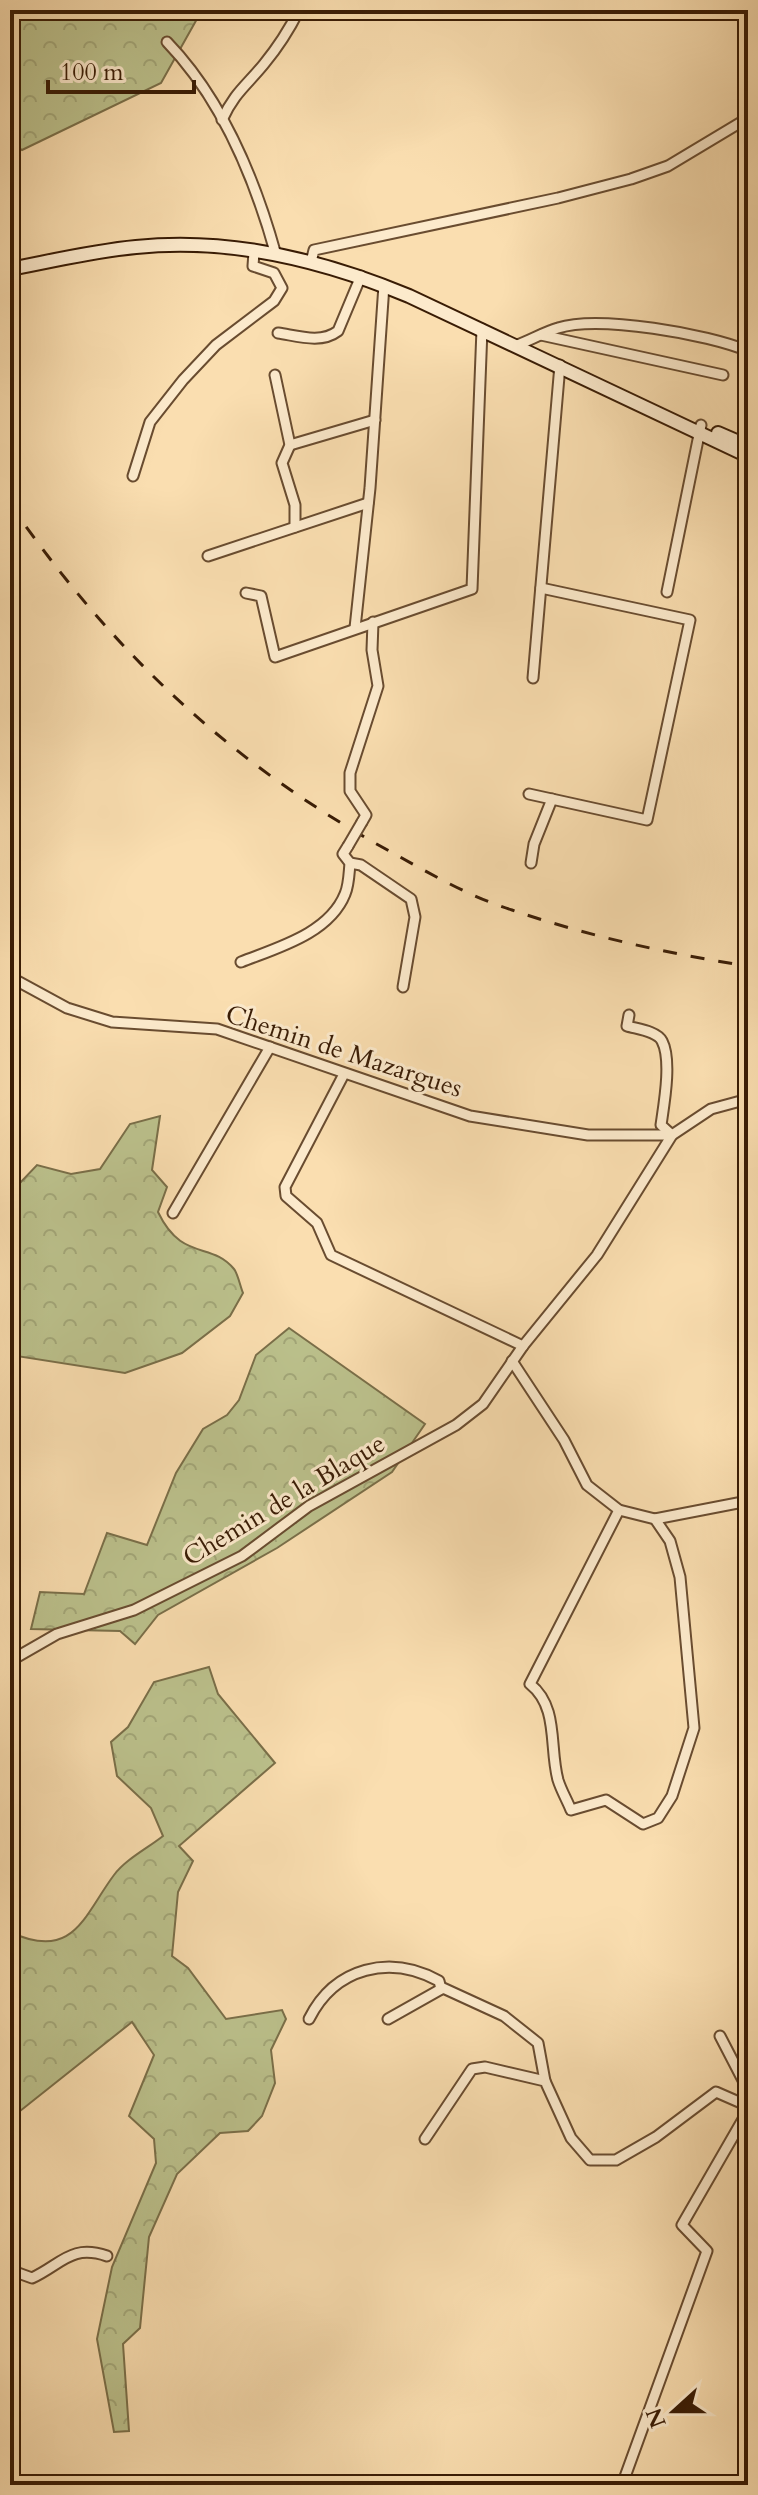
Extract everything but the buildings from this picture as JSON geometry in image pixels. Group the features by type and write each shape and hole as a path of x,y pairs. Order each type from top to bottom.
{"main road":[{"path":"10,269 139,246 180,245 254,252 311,262 384,285 700,429 748,446"},
{"path":"700,429 748,456"}],"street":[{"path":"222,120 233,95 270,57 299,10"},
{"path":"167,42 196,72 222,120 264,211 276,255"},
{"path":"311,262 314,250 631,179 668,166 748,118"},
{"path":"133,476 150,422 183,380 216,345 274,301 282,288 274,273 253,266 254,252"},
{"path":"278,333 316,339 331,336 338,331 361,276"},
{"path":"355,628 368,503 384,285"},
{"path":"517,345 559,327 585,325 666,330 729,343 748,351"},
{"path":"246,593 261,596 275,657 472,589 482,329"},
{"path":"541,335 723,375"},
{"path":"533,678 560,365"},
{"path":"275,375 290,445 282,463 295,505 295,527"},
{"path":"290,445 375,420"},
{"path":"667,592 700,429"},
{"path":"208,556 368,503"},
{"path":"529,794 647,820 690,620 541,588"},
{"path":"373,622 372,650 378,686 350,773 350,791 366,815 343,854 350,863 361,865 411,899 415,917 403,987"},
{"path":"531,863 534,844 552,799"},
{"path":"241,962 313,930 336,909 345,893 350,863"},
{"name":"Chemin de Mazargues","path":"10,977 67,1008 112,1022 217,1029 470,1116 588,1135 672,1135"},
{"path":"629,1015 627,1026 656,1034 663,1041 667,1081 661,1125 672,1135"},
{"path":"173,1213 270,1047"},
{"path":"344,1074 285,1187 286,1196 317,1223 331,1255 523,1346"},
{"name":"Chemin de la Blaque","path":"10,1661 57,1634 134,1610 242,1556 309,1506 456,1425 483,1404 523,1346 597,1255 672,1135 711,1109 748,1099"},
{"path":"512,1361 564,1440 587,1485 619,1510 655,1519 748,1501"},
{"path":"619,1510 530,1684 543,1694 551,1720 558,1780 571,1810 606,1800 643,1824 658,1818 672,1796 694,1728 680,1577 670,1541 655,1519"},
{"path":"309,2019 315,2007 345,1977 381,1966 414,1967 439,1981 441,1989"},
{"path":"388,2019 441,1989"},
{"path":"441,1989 504,2016 538,2043 545,2081 571,2138 590,2160 616,2160 656,2137 716,2092 748,2105 682,2225 707,2251 622,2485"},
{"path":"720,2036 748,2090"},
{"path":"425,2139 472,2069 485,2067 545,2081"},
{"path":"10,2270 32,2278 53,2269 69,2255 90,2250 107,2256"}],"green space":[{"path":"10,10 202,10 161,83 22,150 10,142"},
{"path":"160,1116 152,1170 167,1187 158,1212 177,1238 187,1245 216,1255 234,1269 243,1293 230,1316 182,1353 125,1373 10,1355 10,1206 17,1186 37,1165 71,1174 100,1169 130,1124"},
{"path":"289,1328 425,1424 392,1472 277,1548 158,1615 135,1644 120,1631 31,1629 40,1592 84,1594 107,1533 147,1545 176,1473 203,1429 227,1415 239,1400 256,1355"},
{"path":"209,1667 218,1694 275,1763 179,1846 193,1861 178,1892 172,1956 188,1968 226,2019 282,2010 286,2019 271,2050 275,2083 262,2116 248,2131 220,2133 177,2174 149,2237 140,2328 123,2344 129,2431 114,2432 97,2339 112,2267 156,2163 154,2139 129,2116 154,2055 132,2022 10,2119 10,1932 32,1940 63,1938 85,1919 119,1869 163,1836 151,1808 117,1776 111,1742 128,1727 154,1682"}],"railway":[{"path":"10,504 91,609 134,657 228,743 333,818 435,876 496,905 629,943 748,966"}]}
